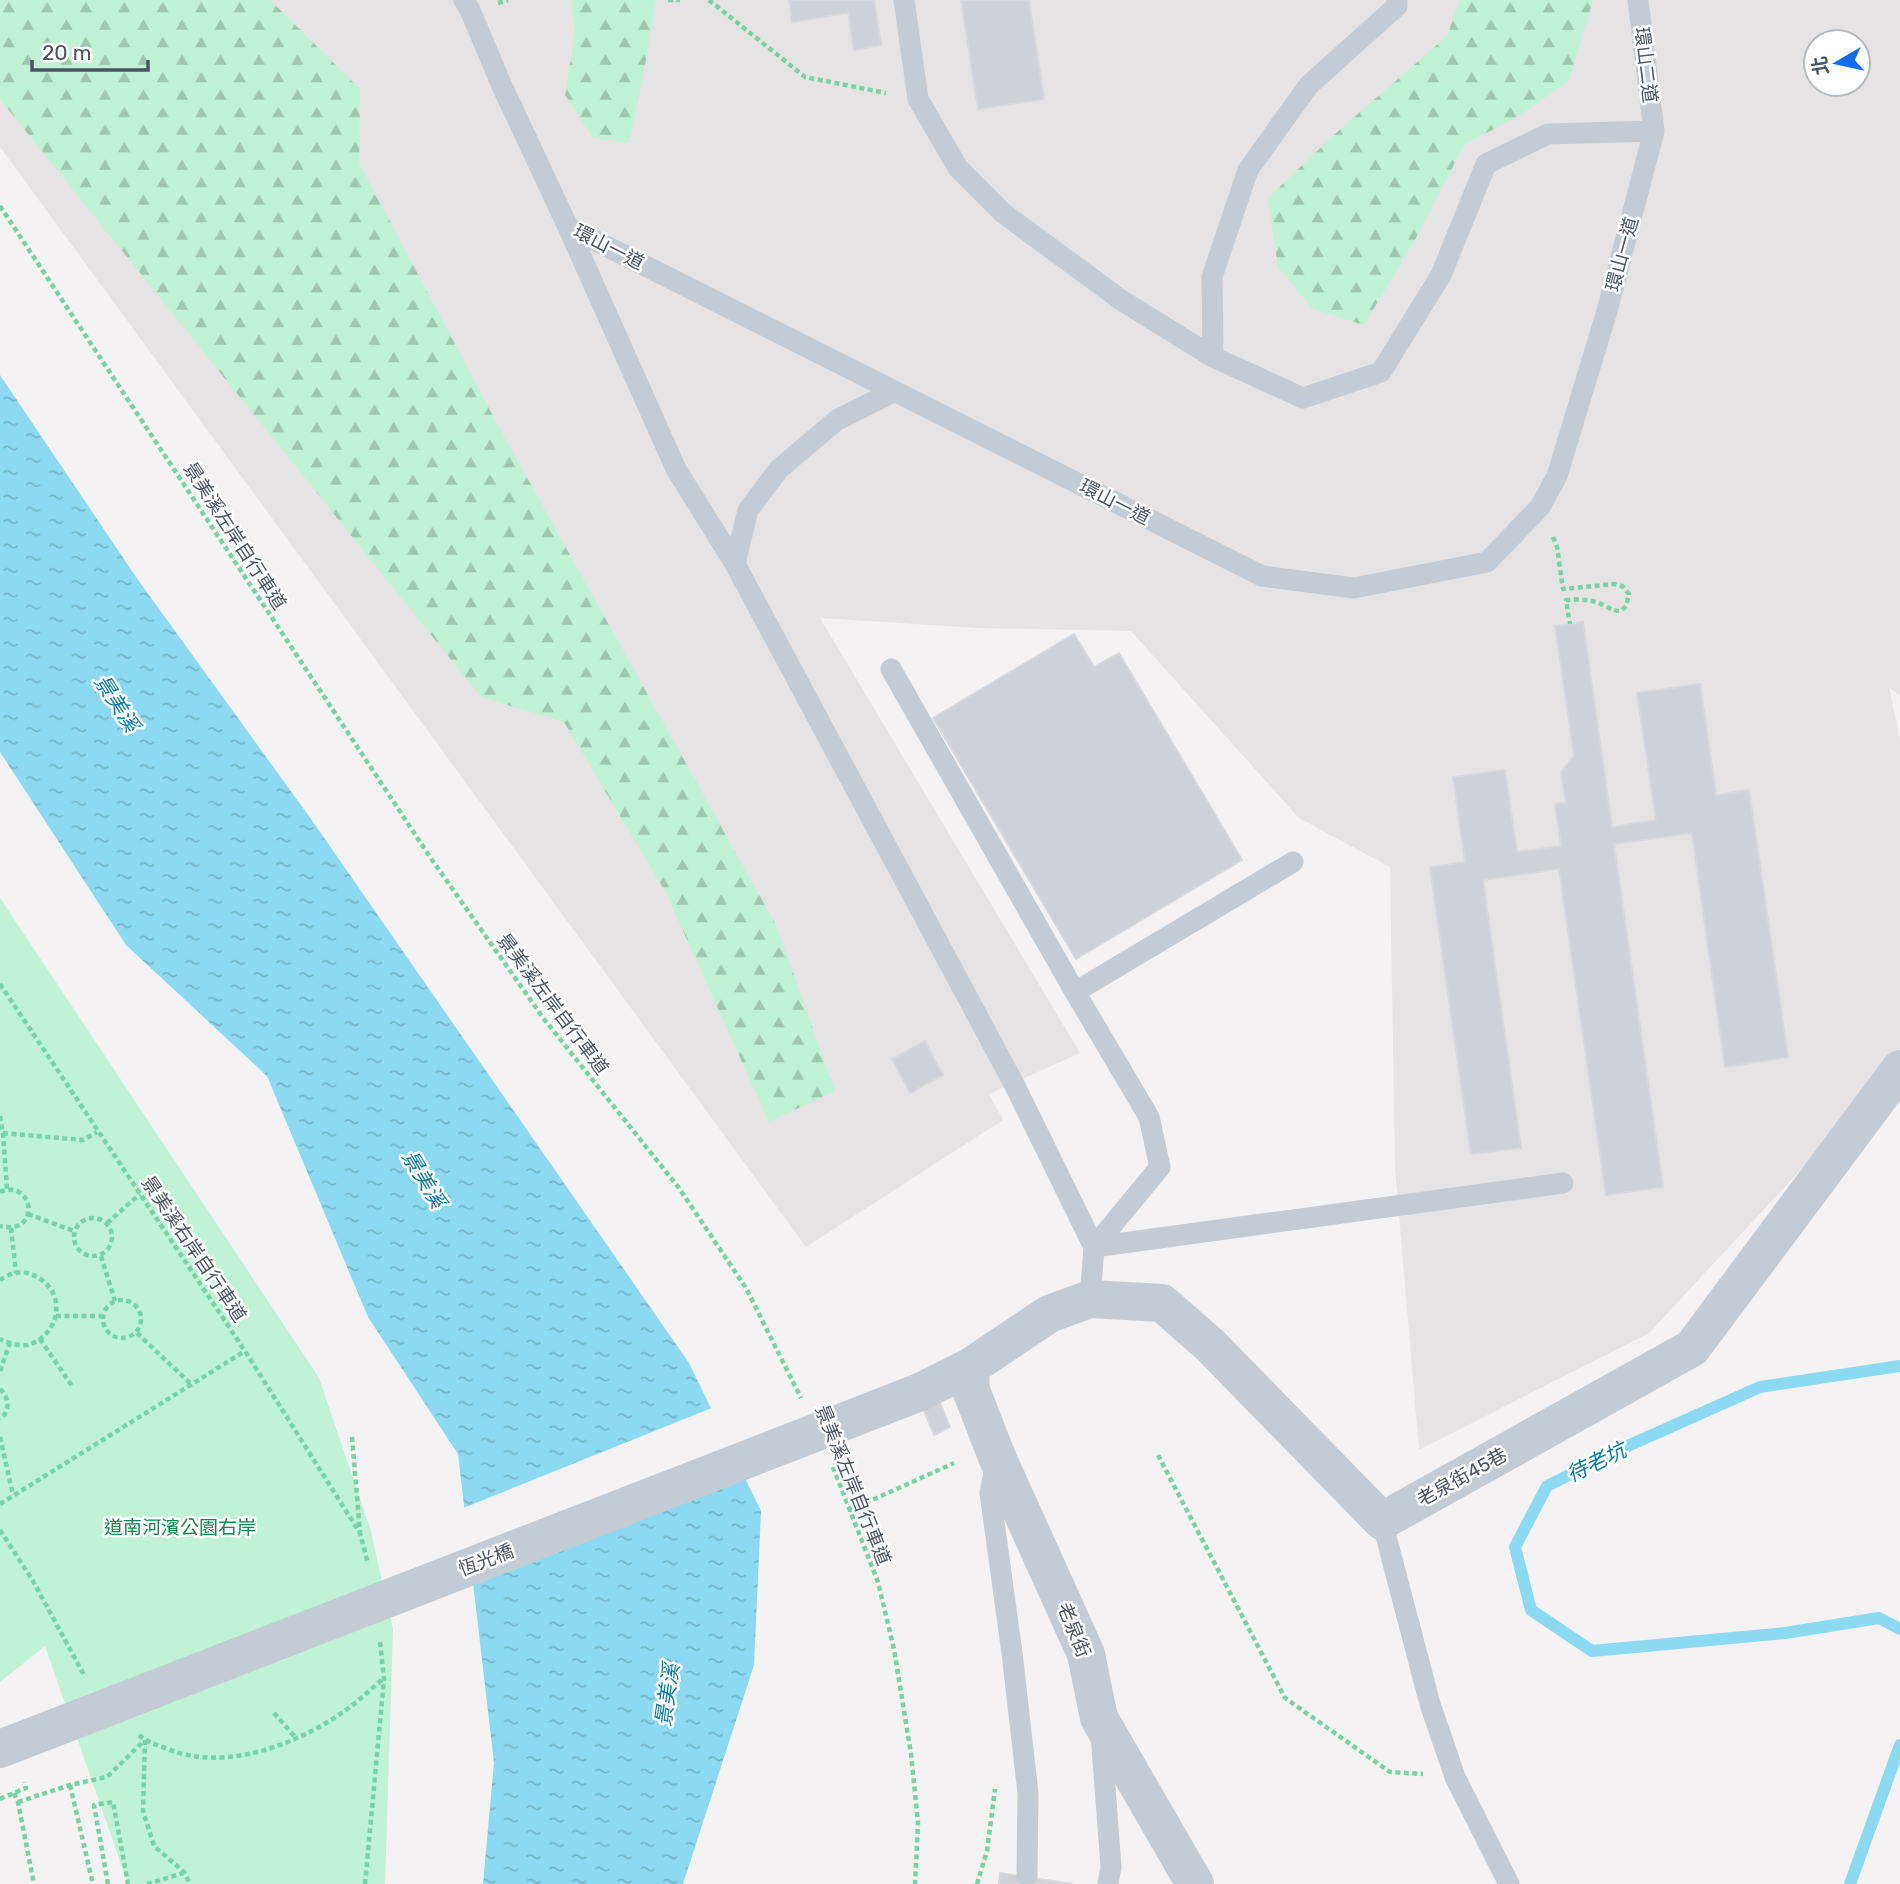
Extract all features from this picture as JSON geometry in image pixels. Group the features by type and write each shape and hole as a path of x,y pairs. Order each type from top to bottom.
{"street":[{"name":"老泉街45巷","path":"1382,1521 1692,1348 1900,1069"},
{"path":"971,1367 1049,1314 1090,1299 1162,1303 1210,1345 1382,1521"},
{"name":"老泉街","path":"971,1367 971,1390 997,1457 1086,1654 1099,1718 1195,1884"},
{"name":"恆光橋","path":"0,1749 920,1392 971,1367"}],"lane":[{"name":"環山一道","path":"464,0 568,227 1262,576 1354,588 1487,562 1540,507 1561,464 1607,311 1654,131"},
{"path":"904,0 918,99 958,168 1003,213 1121,300 1213,357 1303,398 1381,372 1441,275 1486,164 1548,134 1654,131"},
{"path":"1213,357 1212,278 1248,170 1309,85 1397,6 1397,0"},
{"name":"環山二道","path":"1638,0 1654,131"},
{"path":"568,227 676,469 735,564 1014,1084 1094,1247 1090,1299"},
{"path":"735,564 748,510 779,469 837,420 892,391"},
{"path":"891,669 1074,992 1149,1117 1160,1167 1094,1247"},
{"path":"1074,992 1293,862"},
{"path":"1094,1247 1563,1183"},
{"path":"997,1457 990,1493 1028,1793 1027,1876"},
{"path":"1382,1521 1430,1704 1455,1777 1509,1884"},
{"path":"1099,1718 1111,1867 1108,1884"}],"path":[{"path":"668,0 680,0"},
{"path":"709,0 805,77 918,99"},
{"name":"景美溪左岸自行車道","path":"0,206 430,857 544,1020 679,1188 746,1289 802,1398"},
{"path":"1540,507 1557,547 1563,589 1614,584 1622,586 1629,594 1626,606 1621,611 1612,611 1604,605 1583,598 1566,600 1570,624"},
{"name":"景美溪右岸自行車道","path":"0,984 245,1352 360,1533 352,1437"},
{"path":"0,1116 7,1189"},
{"path":"3,1133 83,1140 97,1132"},
{"path":"0,1192 7,1189 17,1190 29,1204 28,1214 22,1224 11,1228 0,1226"},
{"path":"107,1223 140,1194"},
{"path":"28,1214 74,1231"},
{"path":"88,1218 98,1218 107,1223 112,1231 108,1250 101,1256 90,1257 79,1252 74,1242 74,1231 79,1223 88,1218"},
{"path":"11,1228 16,1273"},
{"path":"101,1256 115,1301"},
{"path":"0,1280 16,1273 30,1273 51,1289 56,1302 56,1316 50,1329 40,1339 26,1345 0,1339"},
{"path":"125,1299 135,1304 141,1313 142,1323 137,1333 128,1338 119,1339 110,1334 104,1326 103,1316 107,1307 115,1301 125,1299"},
{"path":"56,1316 103,1316"},
{"path":"137,1333 192,1385"},
{"path":"40,1339 72,1386"},
{"path":"0,1371 10,1343"},
{"path":"0,1504 245,1352"},
{"path":"0,1389 8,1398 8,1408 0,1419"},
{"path":"0,1437 13,1496"},
{"path":"1158,1455 1285,1698 1390,1772 1455,1777"},
{"name":"景美溪左岸自行車道","path":"830,1460 878,1582 894,1649 911,1754 918,1823 915,1884"},
{"path":"850,1510 954,1463"},
{"path":"0,1530 33,1581 77,1665"},
{"path":"136,1733 145,1740 185,1756 224,1758 266,1750 328,1721 384,1679 365,1884"},
{"path":"274,1713 296,1738"},
{"path":"18,1802 70,1785 107,1777 145,1740"},
{"path":"145,1740 143,1811 154,1846 184,1872 190,1884"},
{"path":"0,1799 26,1788 24,1778"},
{"path":"70,1785 93,1884"},
{"path":"14,1793 34,1884"},
{"path":"108,1884 94,1805 113,1802 128,1884"},
{"path":"147,1884 184,1872"}],"shaded area":[{"path":"0,0 1900,0 1900,696 1889,687 1900,740 1900,1049 1847,1120 1649,1333 1419,1450 1395,1167 1390,867 1299,818 1131,631 977,628 820,618 1080,1053 989,1094 1003,1120 806,1247 0,147"}],"green space":[{"path":"0,0 270,0 360,89 359,163 501,431 777,927 835,1091 769,1122 666,893 564,722 481,697 0,99"},
{"path":"571,0 656,0 629,143 593,138 565,95 575,32"},
{"path":"1460,0 1593,0 1569,81 1520,115 1464,145 1416,238 1364,325 1313,309 1278,267 1268,198 1335,134 1447,36"},
{"name":"道南河濱公園右岸","path":"0,898 319,1378 370,1528 393,1629 385,1884 128,1884 45,1646 0,1682"}],"water":[{"name":"景美溪","path":"0,375 136,577 311,819 689,1363 761,1511 754,1665 683,1884 483,1884 494,1763 458,1454 368,1317 267,1076 126,945 0,752"}],"pier":[{"path":"714,1407 745,1470 470,1584 461,1509"}],"building":[{"path":"789,0 874,0 881,45 854,50 848,13 792,22"},
{"path":"961,0 1029,0 1044,99 978,109"},
{"path":"1583,622 1612,827 1656,820 1637,693 1700,684 1716,795 1749,790 1788,1057 1725,1067 1692,833 1614,844 1663,1187 1606,1195 1559,869 1483,880 1521,1148 1471,1154 1430,867 1465,862 1453,777 1505,770 1517,852 1561,846 1555,804 1566,802 1561,773 1574,755 1555,626"},
{"path":"1074,634 1094,667 1119,653 1242,860 1076,959 933,718"},
{"path":"925,1041 943,1075 910,1093 892,1059"},
{"path":"937,1396 950,1427 934,1435 921,1403"},
{"path":"1000,1873 1072,1884 999,1884"}],"waterway":[{"name":"待老坑","path":"1900,1366 1760,1387 1621,1449 1547,1486 1515,1547 1531,1610 1592,1651 1785,1633 1879,1618 1900,1629"},
{"name":"待老坑","path":"1850,1884 1900,1745"}]}
